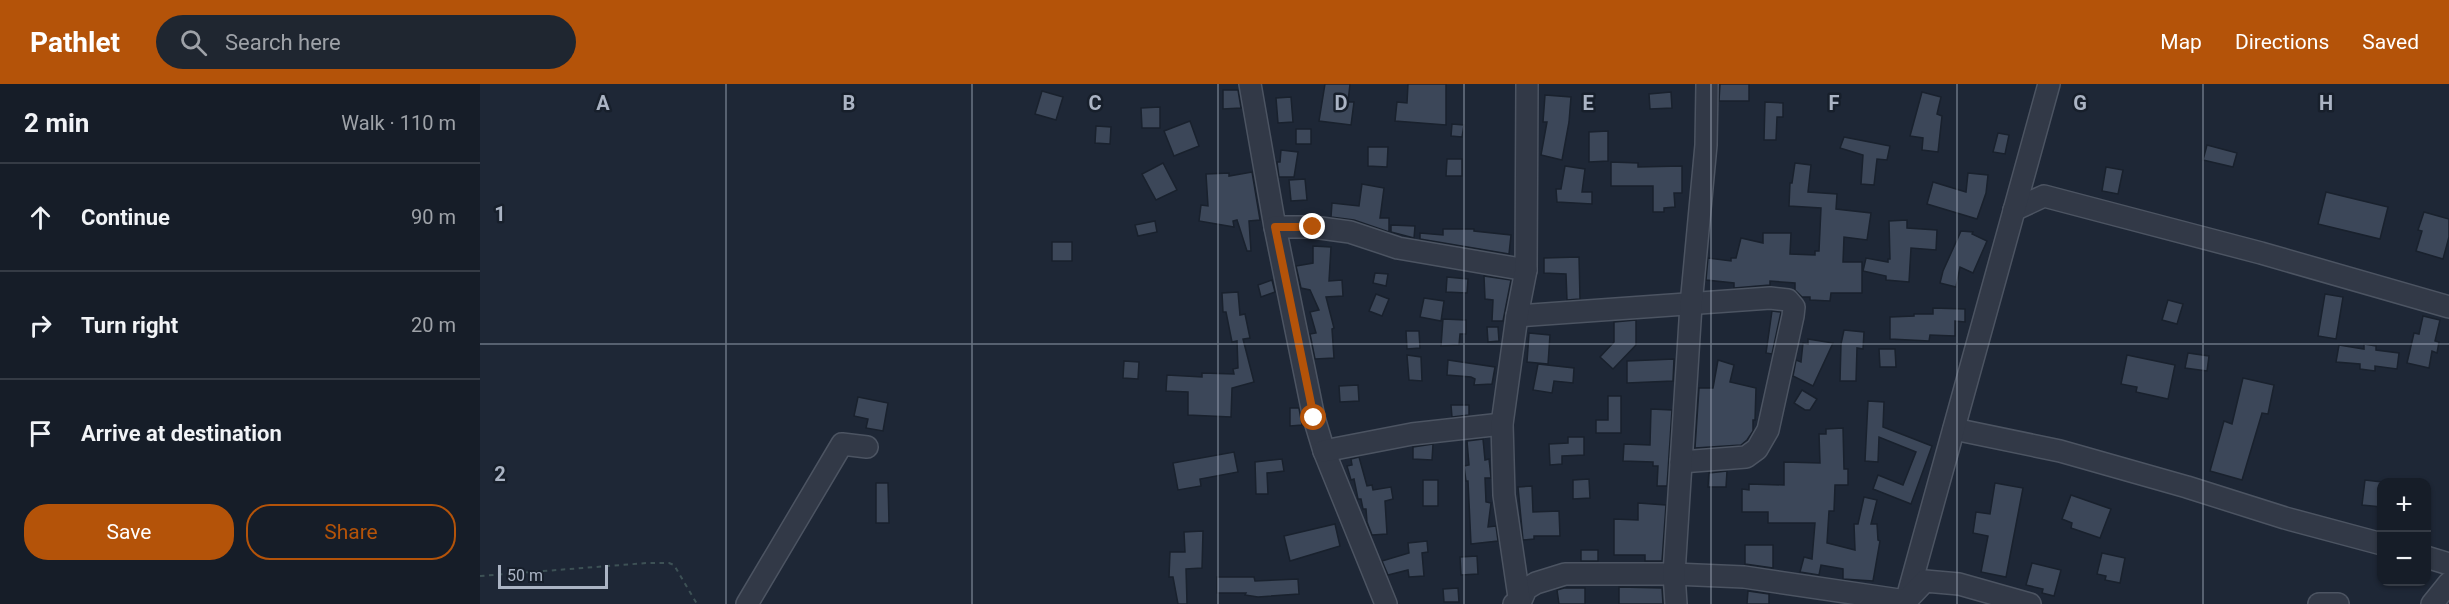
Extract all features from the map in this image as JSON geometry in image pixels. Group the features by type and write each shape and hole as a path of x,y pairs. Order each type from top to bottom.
{"street":[{"path":"1250,84 1275,227 1314,418 1324,451 1386,604"},
{"path":"1518,604 1504,495 1502,424 1517,316 1526,270 1527,84"},
{"path":"1676,604 1674,574 1691,305 1706,145 1707,84"},
{"path":"1906,603 2049,84"},
{"path":"2014,210 2044,196 2261,253 2449,307"},
{"path":"1275,227 1313,227 1350,232 1398,248 1526,270"},
{"path":"1517,316 1770,298 1788,300 1794,307 1768,430 1758,449 1746,457 1682,462"},
{"path":"1324,451 1412,434 1502,424"},
{"path":"1954,429 2060,451 2187,487 2285,519 2377,543"},
{"path":"747,604 842,444 867,447"},
{"path":"2431,558 2449,564"},
{"path":"1518,604 1526,589 1536,583 1565,574 1744,576 1906,603"},
{"path":"1906,603 1925,581 1959,584 2030,604"},
{"path":"2432,604 2449,582"},
{"path":"2319,604 2337,604"}],"path":[{"path":"480,576 647,562 669,563 674,566 697,604"}],"building":[{"path":"1325,84 1350,84 1348,102 1354,102 1351,125 1319,121"},
{"path":"1408,84 1446,84 1446,125 1395,121 1397,102 1407,103"},
{"path":"1720,84 1749,84 1749,101 1719,101"},
{"path":"1223,90 1238,90 1241,108 1223,109"},
{"path":"1042,91 1063,97 1056,120 1035,114"},
{"path":"1671,92 1672,108 1650,109 1649,94"},
{"path":"1922,92 1941,97 1937,114 1942,116 1938,152 1922,150 1923,138 1910,136"},
{"path":"1545,95 1571,97 1562,160 1541,155 1547,122 1543,122"},
{"path":"1291,97 1293,122 1278,123 1276,98"},
{"path":"1765,102 1783,103 1783,117 1777,117 1776,140 1764,140"},
{"path":"1160,107 1160,128 1142,128 1141,108"},
{"path":"1190,121 1199,146 1174,156 1164,131"},
{"path":"1452,124 1464,125 1462,137 1451,136"},
{"path":"1096,126 1111,127 1110,144 1095,143"},
{"path":"1296,129 1311,129 1311,144 1296,144"},
{"path":"1608,131 1608,161 1589,162 1589,132"},
{"path":"1998,133 2009,135 2005,154 1993,152"},
{"path":"1844,137 1890,146 1887,160 1877,159 1874,185 1861,184 1863,155 1840,148"},
{"path":"2207,145 2237,153 2233,167 2203,160"},
{"path":"1368,147 1388,147 1387,167 1368,166"},
{"path":"1281,150 1298,152 1294,177 1279,177 1277,162 1280,162"},
{"path":"1447,159 1462,159 1462,176 1446,176"},
{"path":"1611,162 1638,163 1638,167 1682,166 1682,193 1674,193 1675,207 1664,208 1664,212 1653,212 1653,186 1611,186"},
{"path":"1163,163 1177,190 1156,200 1142,174"},
{"path":"1795,163 1811,165 1808,192 1837,194 1836,209 1871,213 1867,240 1844,237 1843,262 1862,262 1862,293 1831,293 1830,301 1810,300 1810,297 1802,297 1795,290 1795,283 1770,281 1770,285 1734,288 1734,283 1706,280 1708,258 1731,261 1731,258 1736,258 1741,238 1763,243 1763,233 1791,233 1790,254 1815,255 1815,251 1819,251 1821,208 1789,206 1790,183 1792,183"},
{"path":"1565,166 1585,169 1582,192 1592,192 1592,204 1557,202 1556,189 1561,189"},
{"path":"2106,167 2123,170 2118,194 2102,191"},
{"path":"1252,172 1260,220 1249,221 1251,251 1247,251 1237,220 1233,221 1234,227 1199,221 1201,205 1208,206 1206,174 1229,173 1229,176"},
{"path":"1968,173 1988,175 1986,193 1977,219 1927,204 1933,182 1966,192"},
{"path":"1305,179 1307,200 1291,201 1289,180"},
{"path":"1362,184 1384,188 1380,218 1389,218 1389,232 1354,220 1331,217 1332,203 1359,206"},
{"path":"2326,192 2388,207 2380,239 2318,224"},
{"path":"2424,212 2449,219 2449,237 2443,259 2416,251 2422,231 2418,230"},
{"path":"1907,220 1907,228 1937,230 1936,250 1911,248 1909,282 1886,280 1886,276 1863,271 1866,258 1888,262 1890,259 1889,221"},
{"path":"1155,221 1157,232 1138,236 1135,225"},
{"path":"1391,225 1415,226 1414,238 1391,232"},
{"path":"1443,229 1474,229 1474,231 1511,235 1509,254 1420,239 1420,233 1443,235"},
{"path":"1961,231 1973,232 1972,234 1987,241 1973,273 1960,267 1956,287 1940,283"},
{"path":"1052,242 1072,242 1072,261 1052,261"},
{"path":"1313,246 1331,247 1329,281 1342,280 1343,296 1326,297 1334,328 1332,329 1334,358 1315,359 1310,334 1316,333 1310,312 1319,310 1310,290 1301,288 1296,266 1313,263"},
{"path":"1579,257 1580,299 1567,300 1566,274 1544,273 1544,258"},
{"path":"1375,273 1388,274 1386,286 1373,283"},
{"path":"1484,276 1511,280 1503,321 1492,321 1493,300 1485,299"},
{"path":"1447,277 1468,279 1467,293 1446,292"},
{"path":"1272,280 1275,292 1261,297 1258,285"},
{"path":"1238,292 1240,315 1245,314 1250,338 1243,339 1254,382 1232,388 1231,417 1188,415 1188,392 1166,391 1167,375 1202,377 1202,373 1234,374 1233,369 1238,368 1237,341 1232,342 1226,312 1223,312 1222,293"},
{"path":"1376,294 1389,299 1382,316 1369,311"},
{"path":"2325,294 2343,297 2336,339 2318,336"},
{"path":"1424,298 1444,301 1441,321 1420,317"},
{"path":"2168,300 2183,304 2177,324 2162,320"},
{"path":"1933,308 1965,309 1965,322 1955,321 1955,336 1930,335 1929,341 1890,339 1890,317 1933,314"},
{"path":"1772,311 1781,312 1772,354 1766,353"},
{"path":"2423,316 2440,320 2435,341 2439,342 2437,353 2432,351 2429,368 2407,363 2414,333 2419,334"},
{"path":"1443,319 1466,320 1466,334 1460,334 1459,345 1441,346"},
{"path":"1636,320 1636,345 1613,369 1600,357 1614,342 1614,322"},
{"path":"1487,327 1498,327 1499,341 1488,342"},
{"path":"1844,330 1864,332 1863,349 1857,348 1856,381 1840,381 1841,344"},
{"path":"1406,331 1419,331 1420,348 1407,349"},
{"path":"1529,333 1550,335 1548,364 1527,362"},
{"path":"1808,339 1833,343 1813,386 1793,376 1796,360 1801,362 1803,343 1808,344"},
{"path":"2364,344 2376,346 2376,350 2399,353 2397,369 2375,366 2375,371 2360,369 2360,364 2336,362 2339,345 2364,349"},
{"path":"1879,349 1895,349 1896,367 1880,367"},
{"path":"2188,353 2209,356 2207,371 2185,368"},
{"path":"1407,355 1421,357 1422,381 1409,380"},
{"path":"2127,355 2175,365 2168,399 2136,392 2137,387 2121,384"},
{"path":"1674,359 1673,381 1627,383 1627,361"},
{"path":"1448,360 1495,367 1492,384 1474,385 1475,379 1471,377 1447,375"},
{"path":"1718,360 1734,365 1730,382 1756,388 1753,431 1741,445 1695,448 1699,388 1713,388"},
{"path":"1124,361 1139,362 1138,379 1123,378"},
{"path":"1538,364 1574,368 1573,383 1554,381 1552,393 1533,390"},
{"path":"2243,378 2274,385 2268,414 2262,413 2242,480 2210,471 2224,421 2232,424"},
{"path":"1358,385 1359,401 1340,402 1339,386"},
{"path":"1802,390 1817,399 1810,410 1805,410 1794,403"},
{"path":"1608,396 1621,396 1621,433 1596,433 1596,420 1608,420"},
{"path":"858,397 888,403 883,431 866,428 868,419 854,416"},
{"path":"1868,401 1884,402 1883,427 1932,446 1911,504 1873,489 1878,475 1903,485 1916,452 1879,437 1878,462 1865,461"},
{"path":"1451,405 1469,405 1469,415 1452,417"},
{"path":"1290,408 1299,408 1302,425 1290,426"},
{"path":"1651,409 1672,410 1667,486 1657,486 1658,466 1653,466 1653,462 1623,461 1624,444 1650,445"},
{"path":"1843,428 1844,469 1848,469 1848,485 1835,485 1834,511 1829,511 1827,543 1855,550 1854,524 1858,524 1864,497 1877,500 1871,524 1877,524 1880,541 1873,581 1843,579 1843,569 1821,565 1819,575 1800,572 1804,557 1812,559 1815,523 1768,523 1768,512 1742,512 1742,489 1749,490 1749,484 1784,485 1784,462 1820,463 1819,434 1826,434 1826,429"},
{"path":"1568,437 1584,437 1584,455 1562,456 1562,464 1550,465 1549,444 1568,443"},
{"path":"1483,439 1485,460 1489,459 1491,478 1485,478 1486,502 1491,503 1488,527 1496,526 1498,541 1471,544 1468,481 1466,481 1464,466 1469,465 1467,441"},
{"path":"1433,444 1432,460 1413,459 1413,447"},
{"path":"1234,452 1238,472 1200,479 1201,486 1178,490 1173,463"},
{"path":"1359,457 1367,486 1372,485 1373,490 1391,487 1393,499 1385,501 1387,534 1372,535 1367,522 1366,509 1363,509 1361,499 1358,499 1354,479 1351,480 1347,466 1352,465 1351,459"},
{"path":"1282,459 1284,471 1267,473 1268,494 1256,494 1255,462"},
{"path":"1727,471 1726,487 1708,487 1709,473"},
{"path":"1589,479 1590,498 1573,499 1573,480"},
{"path":"1423,480 1438,480 1438,506 1423,506"},
{"path":"2365,480 2377,481 2377,506 2362,505"},
{"path":"876,483 888,483 889,523 876,523"},
{"path":"1995,483 2023,488 2006,577 1981,572 1988,536 1973,533 1976,512 1990,514"},
{"path":"1532,486 1533,512 1559,511 1560,536 1534,536 1534,539 1523,540 1518,487"},
{"path":"2071,495 2111,509 2100,538 2071,528 2072,523 2062,519"},
{"path":"1638,503 1666,505 1662,561 1645,561 1645,555 1614,555 1614,519 1638,520"},
{"path":"1335,524 1340,546 1290,561 1284,536"},
{"path":"1203,531 1202,568 1186,569 1187,604 1178,604 1173,577 1169,577 1170,552 1185,552 1184,532"},
{"path":"1427,541 1428,552 1422,553 1424,576 1409,577 1408,570 1388,575 1382,561 1409,553 1408,543"},
{"path":"1745,545 1773,545 1773,568 1745,564"},
{"path":"1581,550 1598,550 1598,561 1581,561"},
{"path":"2102,553 2125,558 2120,583 2105,580 2106,576 2097,574"},
{"path":"1477,556 1478,574 1461,575 1460,557"},
{"path":"2032,563 2061,570 2054,596 2042,593 2043,589 2026,585"},
{"path":"1217,577 1254,577 1255,581 1298,579 1299,594 1258,597 1245,595 1246,593 1217,593"},
{"path":"1619,587 1662,588 1663,604 1619,604"},
{"path":"1458,588 1459,602 1444,602 1443,589"},
{"path":"1585,588 1585,604 1559,604 1557,590"},
{"path":"1748,591 1769,594 1769,604 1747,604"}],"route":[{"path":"1313,227 1275,227 1314,418"}]}
